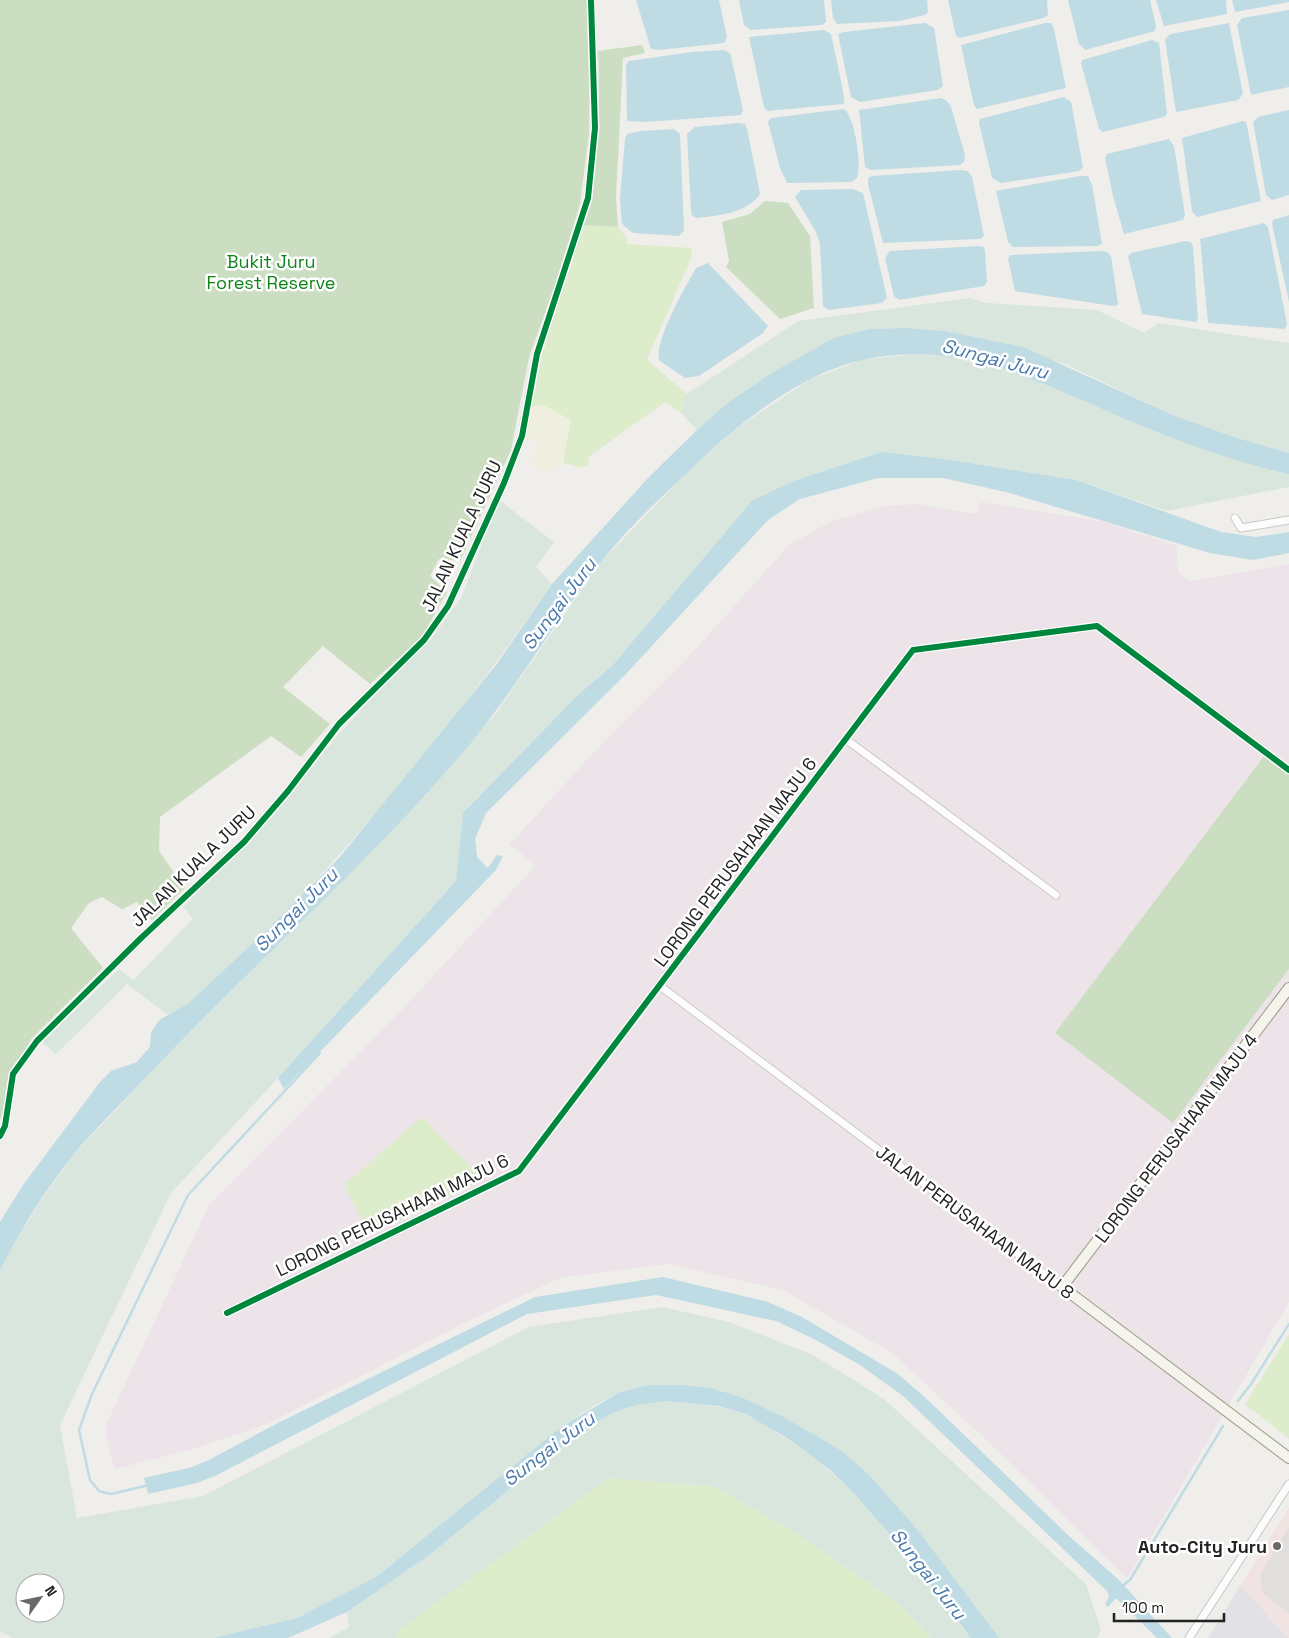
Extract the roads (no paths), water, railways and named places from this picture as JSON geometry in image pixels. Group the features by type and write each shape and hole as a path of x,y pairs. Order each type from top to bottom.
{"street":[{"name":"JALAN KUALA JURU","path":"0,1136 5,1126 13,1074 37,1041 140,938 244,842 288,791 339,724 357,704 424,640 448,606 504,483 522,436 537,354 588,198 595,128 591,0"},
{"path":"1236,518 1241,528 1289,520"},
{"name":"LORONG PERUSAHAAN MAJU 6","path":"227,1313 519,1171 847,740 913,650 1097,626 1289,770"},
{"path":"847,740 1056,895"},
{"name":"JALAN PERUSAHAAN MAJU 8","path":"660,986 1289,1458"},
{"name":"LORONG PERUSAHAAN MAJU 4","path":"1062,1287 1289,988"},
{"path":"1189,1638 1289,1484"}],"water":[{"path":"636,0 719,0 727,37 724,43 659,50 651,49"},
{"path":"739,0 824,0 826,22 822,25 751,30 744,25"},
{"path":"831,0 927,0 928,12 925,15 899,21 837,24 833,18"},
{"path":"948,0 1047,0 1048,15 1043,18 960,38 956,36"},
{"path":"1068,0 1150,0 1156,26 1155,31 1085,50 1079,44"},
{"path":"1156,0 1226,0 1227,14 1164,26"},
{"path":"1232,0 1289,0 1289,2 1235,12"},
{"path":"1289,10 1289,87 1251,95 1237,25 1242,18"},
{"path":"925,23 934,28 943,86 938,90 860,102 851,97 838,34"},
{"path":"1051,23 1054,29 1066,88 977,109 974,105 961,45"},
{"path":"1229,23 1243,94 1238,100 1176,112 1165,40 1170,34"},
{"path":"824,30 831,34 844,104 767,111 764,107 749,37"},
{"path":"1152,40 1159,43 1167,114 1164,117 1103,132 1099,129 1081,63 1082,60"},
{"path":"724,50 730,53 743,110 741,115 646,122 627,121 626,65 629,61 692,52"},
{"path":"1064,97 1071,102 1083,167 1079,171 1001,183 992,178 979,123 980,119"},
{"path":"941,98 947,101 951,107 965,155 964,162 960,165 871,170 865,167 859,110"},
{"path":"844,109 848,114 854,131 859,163 857,178 852,182 787,183 780,168 768,122 771,118"},
{"path":"1289,110 1289,195 1272,200 1266,195 1253,122 1258,117"},
{"path":"1243,121 1246,122 1247,126 1261,201 1197,217 1192,211 1182,138"},
{"path":"745,124 747,129 760,194 754,201 740,210 714,216 697,218 692,216 687,134 695,127"},
{"path":"674,129 680,134 684,230 679,236 633,233 622,224 620,199 625,139 627,134 641,131"},
{"path":"1169,139 1174,146 1185,215 1183,220 1124,234 1105,158 1107,154"},
{"path":"968,171 972,177 984,236 980,239 883,243 868,178 872,176"},
{"path":"1088,176 1092,185 1102,244 1097,246 1013,247 1008,242 996,191"},
{"path":"853,189 863,193 887,298 882,303 829,310 823,306 820,243 815,230 795,197 801,190"},
{"path":"1289,215 1289,302 1272,224 1273,220"},
{"path":"1264,223 1268,227 1287,324 1285,329 1208,323 1200,239"},
{"path":"1185,241 1191,242 1193,247 1198,320 1195,322 1142,314 1128,256 1131,253"},
{"path":"984,247 985,252 987,282 984,286 899,300 894,296 885,258 890,251"},
{"path":"1107,252 1111,256 1118,305 1113,306 1015,291 1008,259 1011,255"},
{"path":"708,263 768,326 763,333 699,376 685,378 660,361 661,342 671,315 696,268"},
{"name":"Sungai Juru","path":"906,328 945,331 1023,347 1175,416 1234,437 1289,453 1289,474 1251,465 1196,447 1040,382 1006,370 936,355 900,355 862,360 838,367 792,389 727,436 643,515 621,539 582,587 496,711 458,758 348,876 195,1027 74,1154 34,1210 0,1270 0,1222 23,1185 100,1082 111,1071 137,1062 150,1047 151,1033 159,1020 188,1004 267,930 339,858 496,665 552,584 648,478 725,405 770,374 834,338 869,329"},
{"path":"882,452 951,460 1076,480 1221,532 1256,537 1289,532 1289,553 1253,560 1210,553 1006,492 943,478 878,478 800,499 768,520 625,675 486,813 475,839 477,857 488,868 497,855 503,856 496,870 284,1089 278,1078 456,881 463,813 578,695 613,665 752,501 791,482"},
{"path":"663,1277 768,1302 802,1317 898,1374 929,1401 1069,1536 1118,1579 1172,1638 1157,1638 1116,1598 1108,1607 1105,1604 1109,1597 1108,1592 903,1396 860,1365 814,1339 776,1321 656,1295 527,1314 215,1476 197,1483 148,1494 144,1478 189,1468 207,1461 278,1423 535,1297"},
{"name":"Sungai Juru","path":"649,1385 682,1385 711,1388 741,1397 782,1416 839,1449 868,1474 916,1528 999,1638 971,1638 902,1548 857,1497 831,1471 790,1440 746,1414 719,1406 666,1401 636,1405 613,1413 594,1423 563,1445 432,1553 347,1612 288,1638 213,1638 297,1618 376,1577 561,1427 620,1392"}],"waterway":[{"path":"149,1485 111,1494 99,1491 90,1480 79,1430 92,1394 188,1195 320,1053"},
{"path":"1238,1401 1289,1324"},
{"path":"1121,1587 1130,1580 1223,1426"}],"place":[{"name":"Auto-City Juru","path":"1277,1546"}],"park label":[{"name":"Bukit Juru Forest Reserve","path":"271,271"}]}
